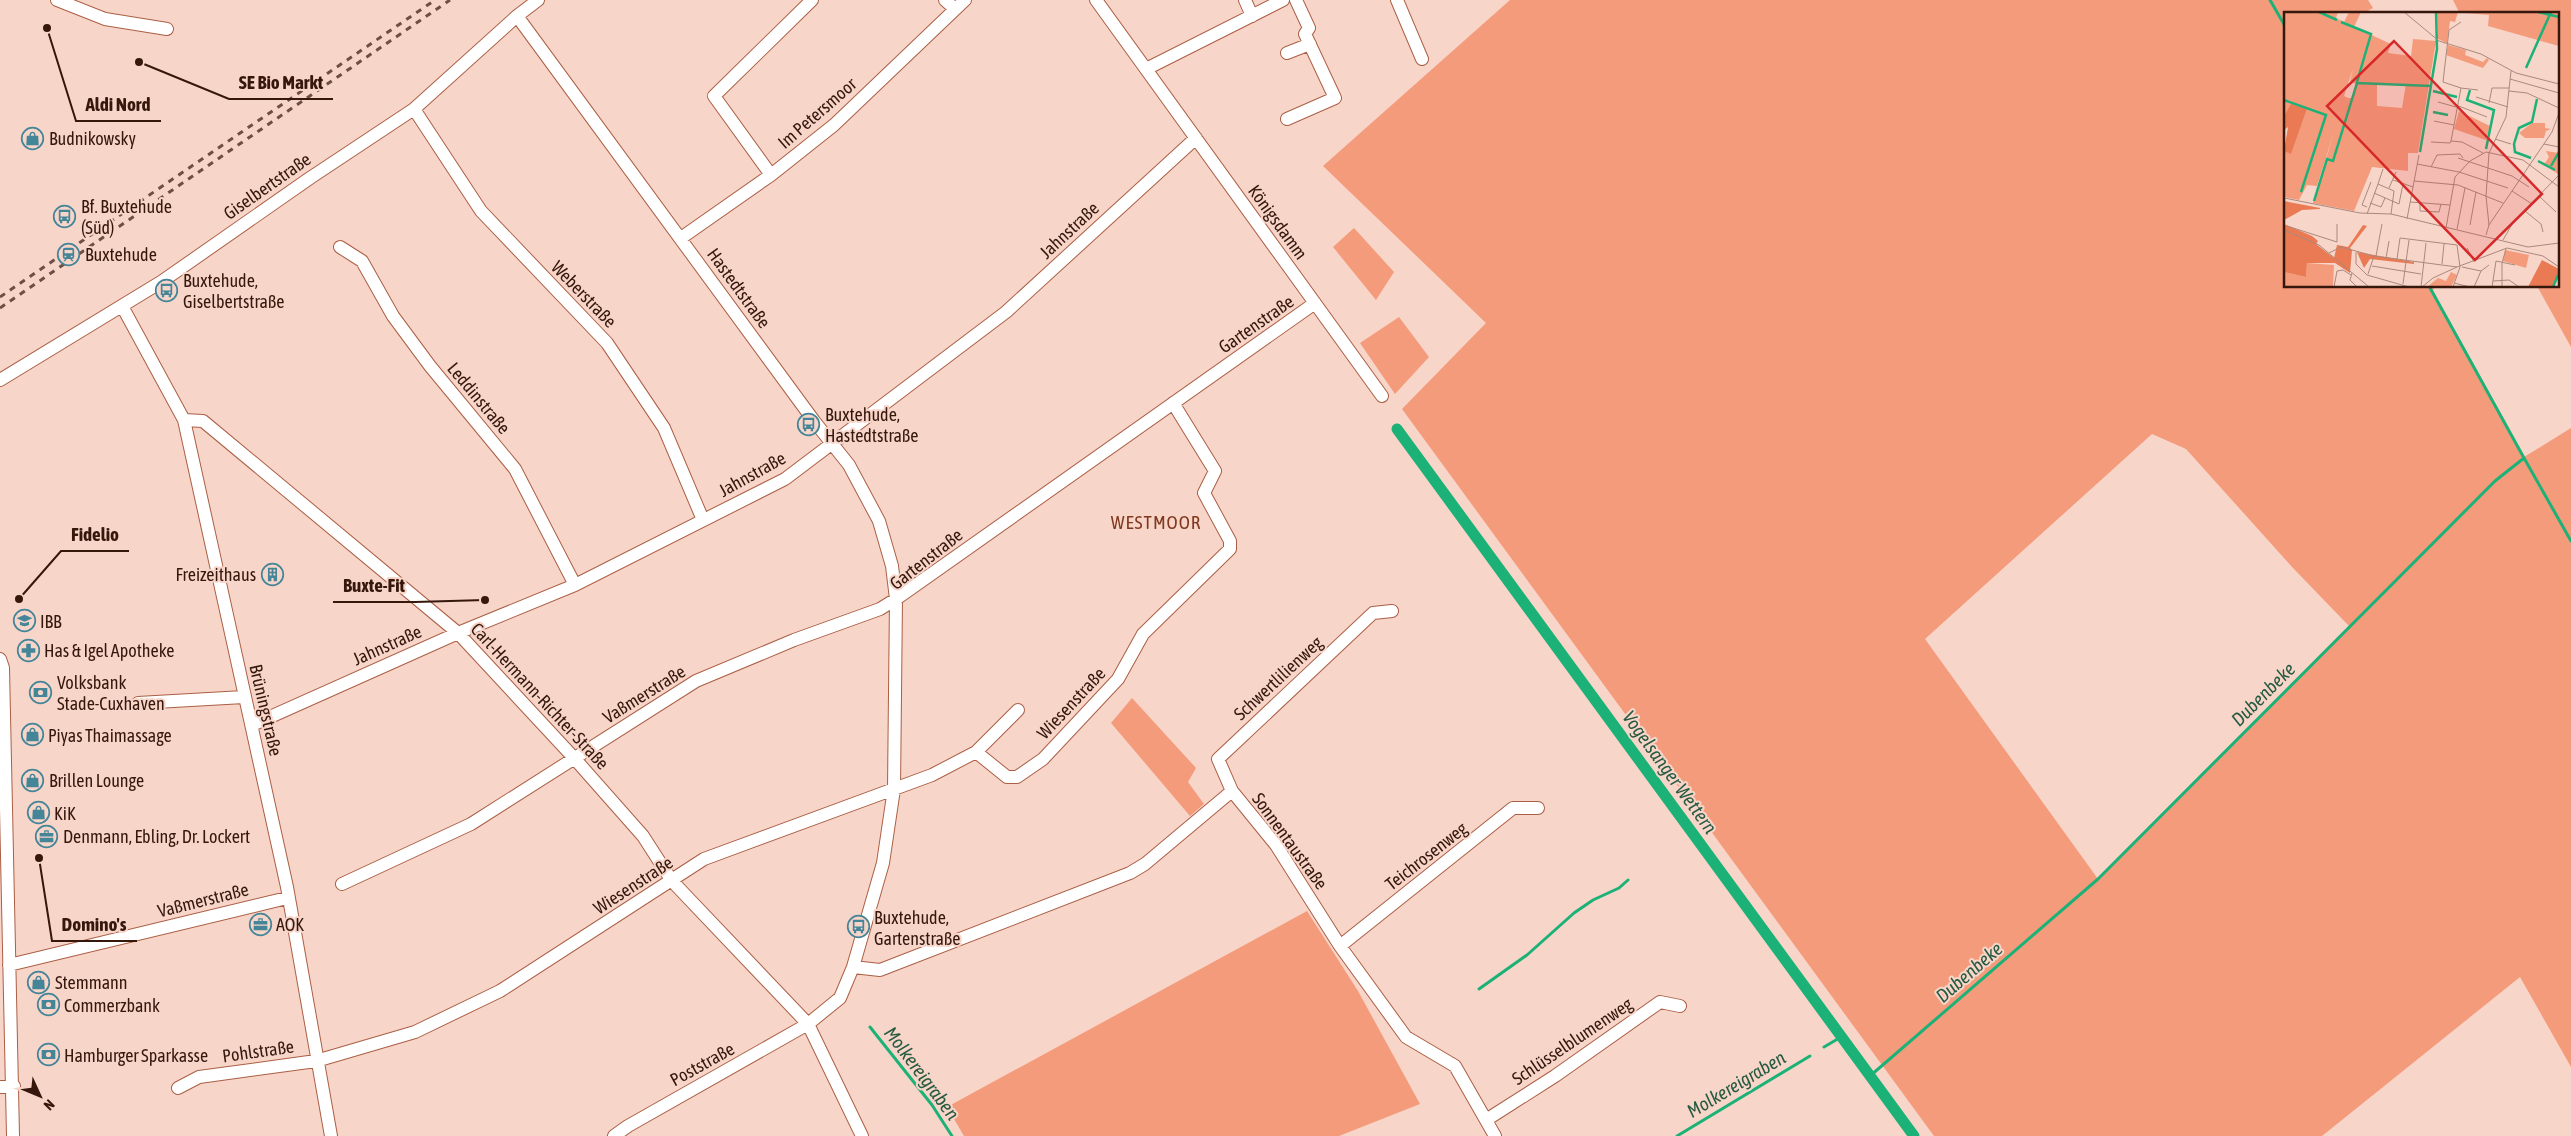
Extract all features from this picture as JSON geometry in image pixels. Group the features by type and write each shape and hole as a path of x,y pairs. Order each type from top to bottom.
{"street":[{"path":"57,0 105,19 167,29"},
{"name":"Giselbertstraße","path":"0,380 122,306 414,109 517,16 538,0"},
{"path":"771,175 714,96 812,0"},
{"path":"945,0 955,9"},
{"name":"Im Petersmoor","path":"681,238 771,175 834,126 965,0"},
{"name":"Königsdamm","path":"1096,0 1382,396"},
{"path":"1245,0 1252,16"},
{"path":"1146,69 1283,0"},
{"path":"1287,119 1335,98 1306,34 1310,28 1296,0"},
{"path":"1400,1 1422,59"},
{"name":"Hastedtstraße","path":"517,16 849,465 879,521 892,566 896,599"},
{"path":"1287,53 1310,44"},
{"name":"Weberstraße","path":"414,109 481,212 607,343 652,407 664,428 703,520"},
{"name":"Jahnstraße","path":"252,725 458,633 575,585 784,480 1006,312 1196,138"},
{"name":"Leddinstraße","path":"340,247 362,261 393,316 430,366 515,469 575,585"},
{"name":"Gartenstraße","path":"808,1024 840,998 853,967 883,863 894,789 896,599 1315,303"},
{"name":"Brüningstraße","path":"122,306 184,420 244,697 252,725 287,898 331,1136"},
{"name":"Wiesenstraße","path":"976,752 1007,777 1017,777 1043,759 1112,686 1143,634 1230,549 1230,540 1204,493 1215,471 1172,404"},
{"name":"Carl-Hermann-Richter-Straße","path":"184,420 203,421 458,633 575,759 643,836 672,881 808,1024 862,1136"},
{"name":"Vaßmerstraße","path":"342,884 471,824 696,681 794,640 880,609 896,599"},
{"name":"Schwertlilienweg","path":"1232,790 1223,775 1218,759 1373,613 1392,611"},
{"path":"0,659 3,668 3,845 14,1086 14,1136"},
{"path":"138,702 244,697"},
{"name":"Wiesenstraße","path":"316,1061 415,1032 500,991 704,860 932,775 976,752 1018,710"},
{"name":"Sonnentaustraße","path":"853,967 880,970 1130,873 1145,864 1232,790 1276,844 1340,946 1406,1037 1455,1066 1486,1120"},
{"name":"Teichrosenweg","path":"1340,946 1513,808 1538,808"},
{"name":"Vaßmerstraße","path":"9,965 287,898"},
{"name":"Schlüsselblumenweg","path":"1486,1120 1556,1076 1660,1002 1680,1006"},
{"name":"Poststraße","path":"614,1136 628,1126 808,1024"},
{"name":"Pohlstraße","path":"178,1088 199,1077 316,1061"},
{"path":"0,1087 14,1086"},
{"path":"1486,1120 1495,1136"}],"shaded area":[{"path":"1510,0 2368,0 2373,8 2366,12 2284,12 2284,22 2276,10 2284,24 2284,288 2434,288 2432,291 2524,457 2571,428 2571,1067 2520,977 2322,1136 1934,1136 1402,409 1486,323 1323,166","holes":["2152,434 2186,449 2293,568 2349,626 2098,879 1925,639"]},
{"path":"2453,0 2571,0 2571,347 2538,288 2558,288 2558,12 2459,12"},
{"path":"1354,228 1394,272 1376,300 1333,247"},
{"path":"1399,317 1429,357 1395,394 1360,343"},
{"path":"1132,698 1196,768 1188,782 1204,804 1190,816 1111,723"},
{"path":"1307,911 1358,991 1420,1104 1339,1136 964,1136 947,1107"}],"waterway":[{"name":"Dubenbeke","path":"2270,0 2284,24"},
{"name":"Dubenbeke","path":"1870,1076 2098,879 2495,481 2524,458 2430,288"},
{"name":"Vogelsanger Wettern","path":"1397,429 1914,1136"},
{"path":"2524,458 2571,541"},
{"path":"1479,989 1527,955 1574,913 1593,900 1619,888 1628,880"},
{"name":"Molkereigraben","path":"870,1027 932,1105 952,1136"},
{"name":"Molkereigraben","path":"1824,1047 1841,1037"},
{"name":"Molkereigraben","path":"1677,1136 1810,1056"}],"railway":[{"path":"0,297 435,0"},
{"path":"0,308 450,0"}],"place":[{"name":"Aldi Nord","path":"47,28"},
{"name":"SE Bio Markt","path":"139,62"},
{"name":"Budnikowsky","path":"33,138"},
{"name":"Bf. Buxtehude (Süd)","path":"65,216"},
{"name":"Buxtehude","path":"69,254"},
{"name":"Buxtehude, Giselbertstraße","path":"167,290"},
{"name":"Buxtehude, Hastedtstraße","path":"809,424"},
{"name":"Freizeithaus","path":"272,574"},
{"name":"Fidelio","path":"19,599"},
{"name":"Buxte-Fit","path":"485,600"},
{"name":"IBB","path":"24,621"},
{"name":"Has & Igel Apotheke","path":"28,650"},
{"name":"Volksbank Stade-Cuxhaven","path":"41,692"},
{"name":"Piyas Thaimassage","path":"32,735"},
{"name":"Brillen Lounge","path":"33,780"},
{"name":"KiK","path":"38,813"},
{"name":"Denmann, Ebling, Dr. Lockert","path":"47,836"},
{"name":"Domino's","path":"39,858"},
{"name":"AOK","path":"260,924"},
{"name":"Buxtehude, Gartenstraße","path":"858,927"},
{"name":"Stemmann","path":"39,982"},
{"name":"Commerzbank","path":"48,1005"},
{"name":"Hamburger Sparkasse","path":"48,1055"}],"district":[{"name":"WESTMOOR","path":"1156,522"}]}
